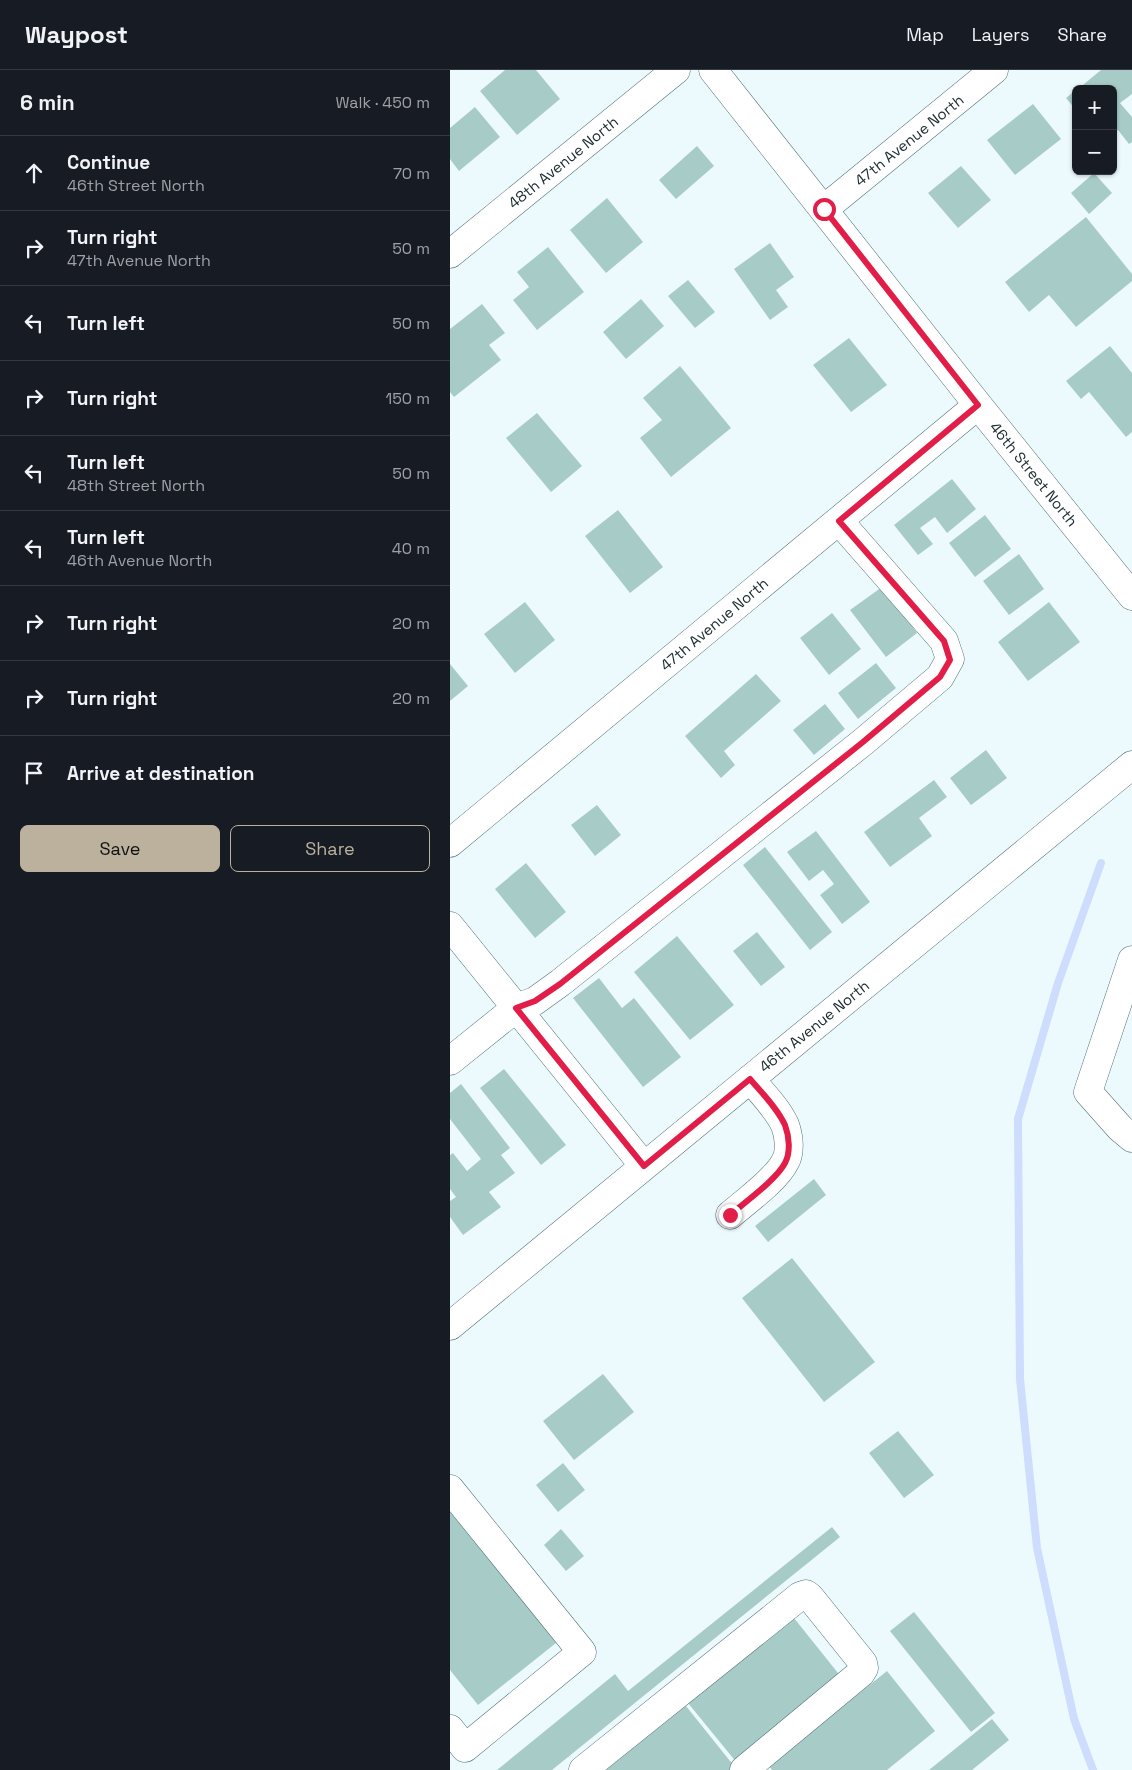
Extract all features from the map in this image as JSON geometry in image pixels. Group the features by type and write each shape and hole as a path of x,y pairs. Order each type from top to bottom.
{"street":[{"name":"48th Avenue North","path":"450,254 676,70"},
{"name":"46th Street North","path":"714,70 978,405 1129,582"},
{"name":"47th Avenue North","path":"824,209 994,70"},
{"name":"47th Avenue North","path":"450,842 978,405"},
{"path":"450,1061 516,1008 535,1001 560,984 863,742 940,677 950,660 944,641 839,521"},
{"name":"46th Avenue North","path":"450,1326 1132,765"},
{"path":"450,926 644,1166"},
{"path":"1132,960 1088,1092 1120,1128 1132,1138"},
{"path":"730,1215 779,1172 787,1161 789,1140 784,1124 773,1106 750,1079"},
{"path":"450,1729 465,1748 582,1652 451,1492"},
{"path":"584,1770 800,1596 806,1594 863,1663 864,1668 861,1673 744,1770"}],"building":[{"path":"505,70 536,70 560,99 517,135 480,91"},
{"path":"1101,70 1132,70 1132,94 1120,103 1132,117 1132,142 1129,144 1117,131 1117,85 1083,85"},
{"path":"1072,93 1072,105 1066,98"},
{"path":"1033,104 1061,139 1015,175 987,140"},
{"path":"475,107 500,137 459,171 450,159 450,128"},
{"path":"697,146 714,166 676,199 659,180"},
{"path":"961,166 991,200 958,228 928,193"},
{"path":"1092,175 1096,175 1112,193 1089,214 1071,193"},
{"path":"607,198 643,242 606,273 570,230"},
{"path":"1086,217 1132,274 1132,281 1076,327 1049,295 1029,312 1005,282"},
{"path":"770,243 794,277 776,290 788,307 770,320 734,269"},
{"path":"548,247 584,292 537,330 513,300 529,287 517,272"},
{"path":"688,280 715,312 695,328 668,296"},
{"path":"641,299 664,326 626,359 603,332"},
{"path":"482,304 505,333 489,345 501,360 454,397 450,392 450,329"},
{"path":"849,338 887,385 851,412 813,365"},
{"path":"1110,346 1132,373 1132,432 1126,437 1089,392 1081,399 1066,381"},
{"path":"680,366 731,428 671,477 640,438 662,420 643,398"},
{"path":"537,413 582,466 551,492 506,438"},
{"path":"952,479 976,509 947,533 935,517 920,528 933,544 918,555 894,525"},
{"path":"618,510 663,567 630,593 585,536"},
{"path":"985,515 1011,549 975,577 949,543"},
{"path":"1019,554 1044,589 1009,615 983,581"},
{"path":"882,587 917,633 886,657 850,610"},
{"path":"525,602 555,640 515,673 484,634"},
{"path":"1049,602 1080,642 1028,681 998,642"},
{"path":"832,613 861,649 829,675 800,638"},
{"path":"876,663 896,688 858,719 838,693"},
{"path":"450,664 468,686 450,701"},
{"path":"756,674 781,701 724,751 735,765 721,778 685,736"},
{"path":"825,704 845,729 814,755 793,730"},
{"path":"986,750 1007,778 971,805 950,778"},
{"path":"934,780 947,797 919,818 932,836 890,867 864,832"},
{"path":"597,805 621,835 595,856 571,825"},
{"path":"816,831 870,902 842,924 820,895 834,884 823,870 809,881 787,852"},
{"path":"765,847 832,932 810,950 743,865"},
{"path":"526,863 566,912 535,938 495,889"},
{"path":"757,932 785,967 761,986 733,951"},
{"path":"677,936 734,1005 690,1040 634,972"},
{"path":"599,978 622,1008 634,998 681,1057 643,1087 573,998"},
{"path":"504,1069 566,1145 541,1165 480,1088"},
{"path":"461,1084 510,1148 501,1155 515,1173 489,1192 501,1207 463,1235 450,1217 450,1201 456,1197 450,1189 450,1155 453,1153 467,1171 481,1159 450,1119 450,1093"},
{"path":"814,1179 826,1195 768,1242 755,1226"},
{"path":"792,1258 875,1362 824,1402 742,1298"},
{"path":"603,1374 634,1412 574,1460 543,1421"},
{"path":"898,1431 934,1475 904,1498 869,1453"},
{"path":"563,1463 585,1490 558,1512 536,1485"},
{"path":"450,1508 556,1643 478,1705 450,1670"},
{"path":"832,1527 840,1537 552,1770 497,1770 615,1674 628,1691"},
{"path":"561,1529 584,1556 566,1571 544,1545"},
{"path":"914,1612 995,1713 971,1732 890,1631"},
{"path":"794,1618 842,1678 737,1763 688,1703"},
{"path":"887,1671 935,1731 887,1770 772,1770 769,1766"},
{"path":"686,1706 734,1766 729,1770 606,1770"},
{"path":"992,1719 1009,1740 972,1770 929,1770"}],"waterway":[{"path":"1093,1770 1074,1719 1037,1548 1020,1379 1018,1119 1058,983 1101,863"}],"route":[{"path":"730,1215 779,1172 787,1161 789,1140 784,1124 773,1106 750,1079 644,1166 516,1008 535,1001 560,984 863,742 940,677 950,660 944,641 839,521 978,405 824,209"}]}
